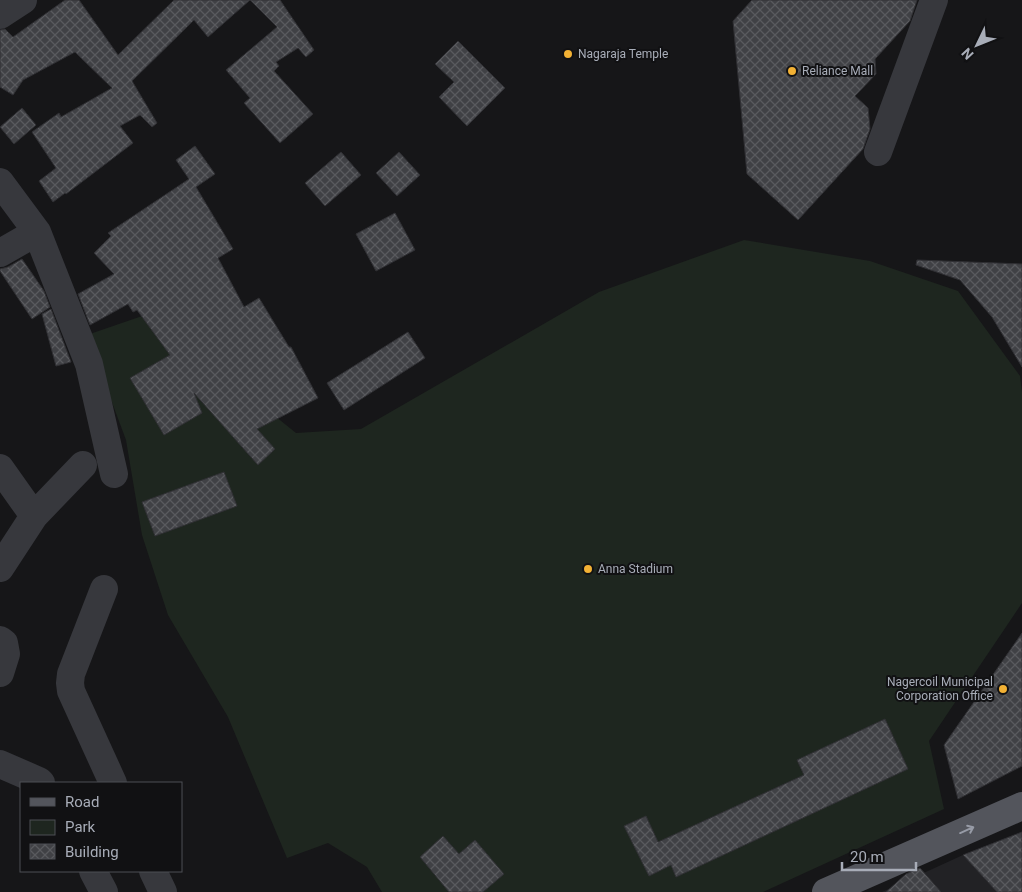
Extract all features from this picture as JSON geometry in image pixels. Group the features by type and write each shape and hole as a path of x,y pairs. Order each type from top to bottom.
{"main road":[{"path":"826,892 1022,806"}],"street":[{"path":"0,15 23,0"},
{"path":"878,152 934,0"},
{"path":"0,182 37,232 89,364 114,474"},
{"path":"0,253 37,232"},
{"path":"0,568 34,516 83,465"},
{"path":"0,468 34,516"},
{"path":"104,589 71,674 70,683 71,691 114,782"},
{"path":"0,640 4,643 6,654 0,673"},
{"path":"0,764 40,782"},
{"path":"94,872 104,892"},
{"path":"153,872 163,892"}],"shaded area":[{"path":"963,855 997,892 882,892"}],"green space":[{"name":"Anna Stadium","path":"744,240 870,261 958,291 1020,376 1022,392 1022,603 929,741 944,809 763,892 382,892 367,867 328,843 287,858 228,717 168,615 142,535 126,440 87,335 148,314 296,433 361,429 599,292"}],"building":[{"path":"65,0 79,0 118,55 174,0 250,0 208,37 194,20 132,81 157,123 152,127 140,115 120,126 133,143 53,202 39,181 56,168 32,132 59,113 61,117 112,88 75,52 23,80 13,95 0,87 0,30 5,29 13,37"},
{"path":"250,0 280,0 314,50 306,57 298,48 276,62 279,66 274,71 313,114 280,143 244,103 250,98 226,70 277,27"},
{"path":"752,0 917,0 910,21 875,59 876,74 855,96 868,108 870,129 863,149 798,220 747,174 733,21"},
{"path":"458,41 505,88 467,126 439,97 454,82 435,64"},
{"path":"22,108 36,125 14,144 0,127"},
{"path":"195,146 215,174 196,187 233,249 218,258 244,307 259,298 289,347 291,347 318,398 257,429 275,449 258,465 194,393 202,413 164,435 130,378 170,355 137,310 133,312 128,304 90,325 78,294 114,274 94,253 111,236 108,233 189,179 176,160"},
{"path":"341,152 361,175 325,206 305,183"},
{"path":"399,152 420,175 397,196 376,173"},
{"path":"395,213 415,250 376,271 356,234"},
{"path":"22,259 44,291 50,307 32,319 0,271 0,269"},
{"path":"917,260 1022,264 1022,367 992,317 960,280 916,265"},
{"path":"51,309 71,362 56,366 42,314"},
{"path":"408,332 425,358 344,410 327,383"},
{"path":"224,472 237,506 155,536 142,502"},
{"name":"Nagercoil Municipal Corporation Office","path":"1022,633 1022,766 958,799 944,745"},
{"path":"885,719 908,769 676,877 671,865 649,876 624,826 646,816 658,842 804,775 797,760"},
{"path":"1022,832 1022,892 997,892 963,855"},
{"path":"443,836 459,854 475,840 504,874 483,892 449,892 420,857"},
{"path":"920,868 941,892 886,892 906,874"}],"place":[{"name":"Nagaraja Temple","path":"568,54"},
{"name":"Reliance Mall","path":"792,71"},
{"name":"Anna Stadium","path":"588,569"},
{"name":"Nagercoil Municipal Corporation Office","path":"1003,689"}]}
